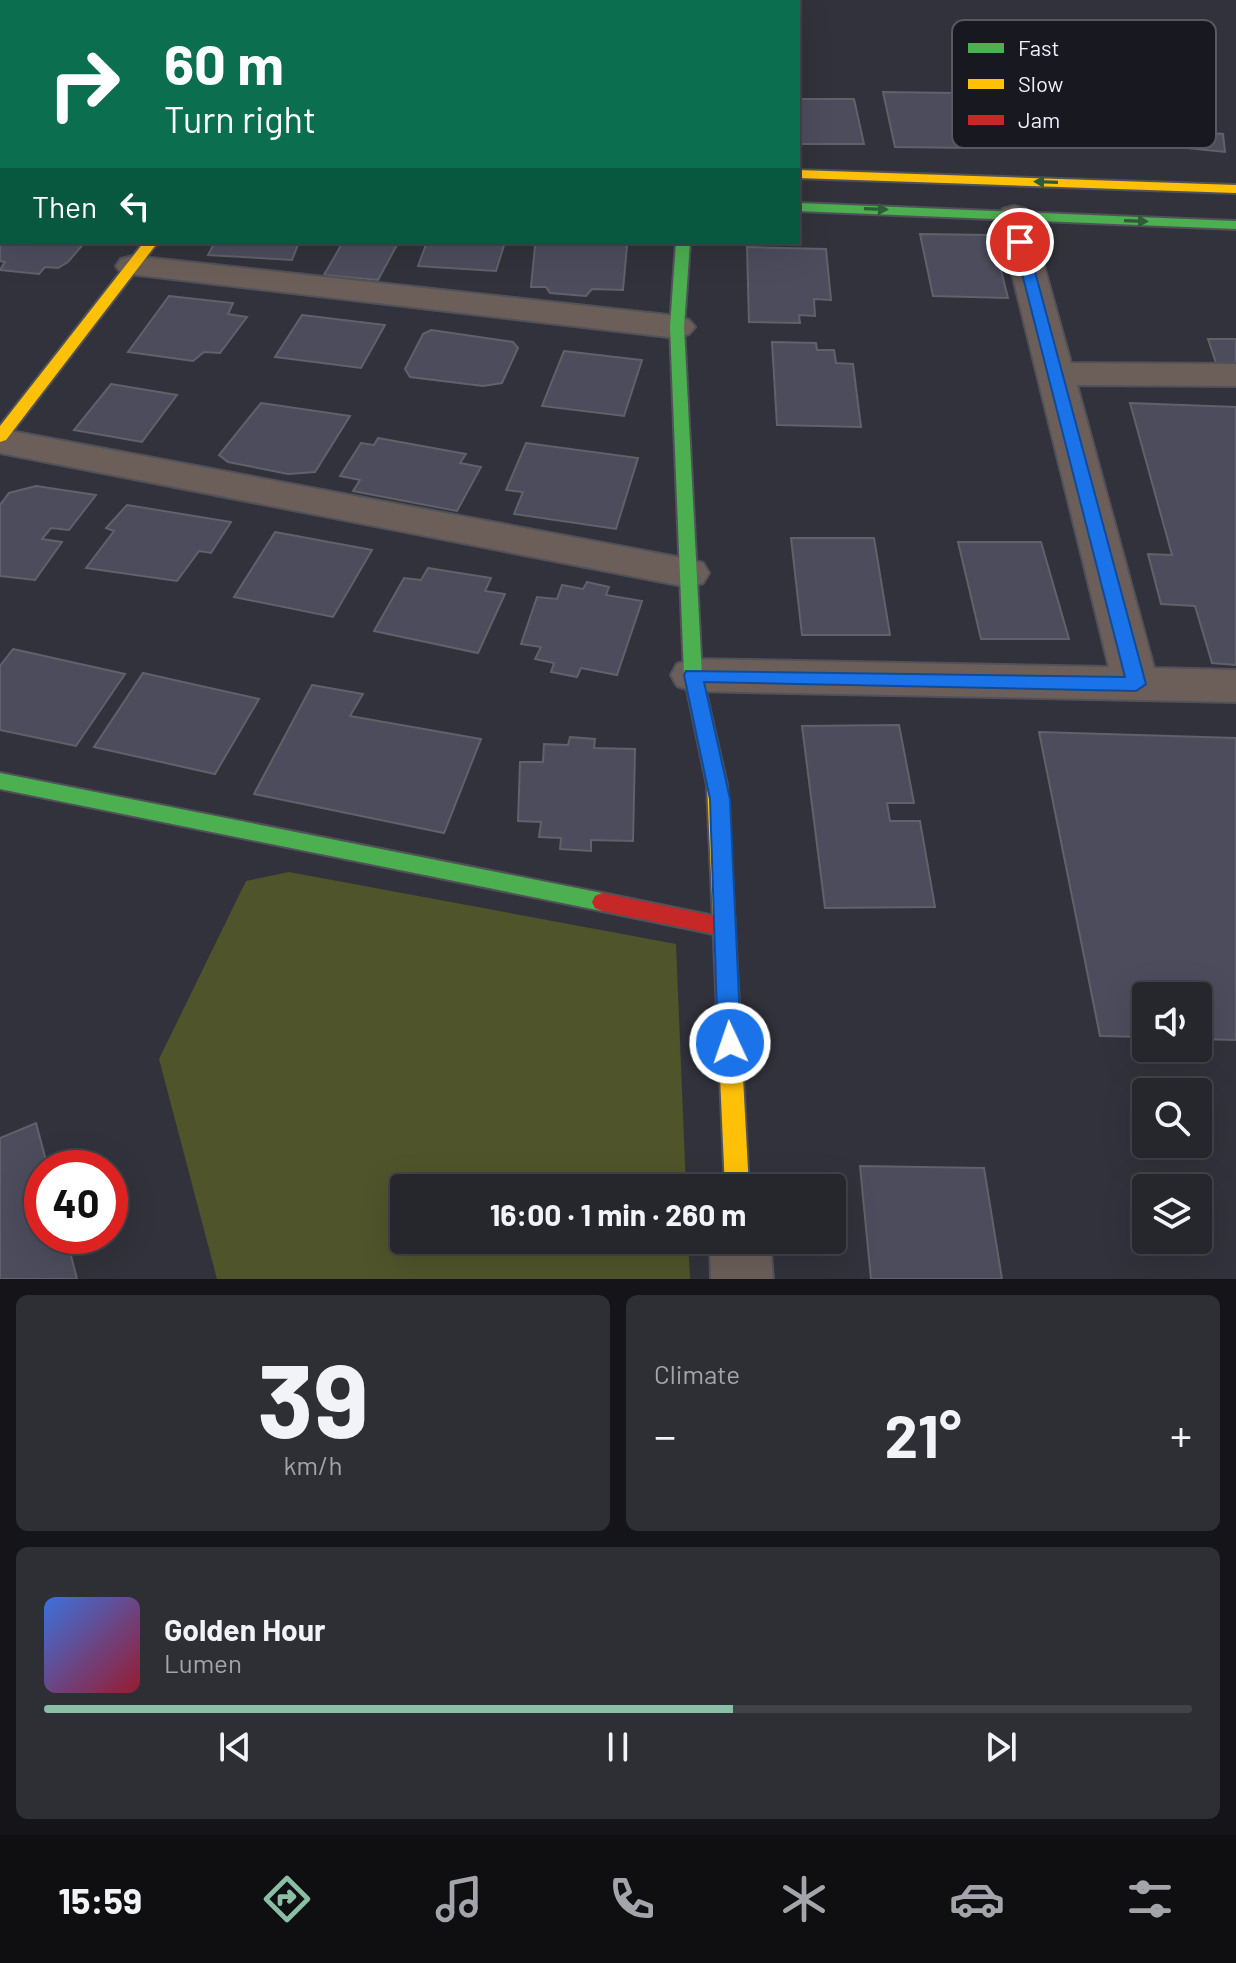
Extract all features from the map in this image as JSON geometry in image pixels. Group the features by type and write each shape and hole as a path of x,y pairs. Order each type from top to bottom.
{"street":[{"path":"800,174 1236,189"},
{"path":"800,207 1236,225"},
{"path":"1014,216 1136,684"},
{"path":"683,244 677,327 693,675 720,799 736,1174"},
{"path":"677,327 142,254 0,439 688,573"},
{"path":"1054,374 1236,375"},
{"path":"693,675 1236,686"},
{"path":"0,781 724,927"},
{"path":"741,1254 742,1279"}],"green space":[{"path":"289,872 676,944 685,1174 390,1174 390,1254 689,1254 690,1279 217,1279 159,1059 246,881"}],"building":[{"path":"883,92 952,93 952,148 895,147"},
{"path":"800,99 854,99 864,144 800,144"},
{"path":"1216,133 1223,134 1225,152 1187,148 1216,148"},
{"path":"920,234 992,235 1008,298 933,296"},
{"path":"83,244 68,262 58,268 45,267 39,274 0,270 5,262 0,261 0,246"},
{"path":"214,244 298,244 292,260 208,255"},
{"path":"342,244 397,244 378,280 324,275"},
{"path":"426,244 504,244 496,271 418,266"},
{"path":"535,246 627,246 623,290 592,289 586,296 550,293 546,287 531,287"},
{"path":"747,247 826,249 831,300 814,299 815,316 799,315 800,323 749,322"},
{"path":"169,296 233,303 228,314 247,317 220,353 204,352 193,361 128,352"},
{"path":"302,315 385,325 361,368 275,357"},
{"path":"431,330 513,342 518,348 502,383 483,386 410,377 405,369 423,334"},
{"path":"1208,339 1236,339 1236,363 1216,363"},
{"path":"772,342 816,343 817,350 834,350 836,363 853,364 861,427 777,425"},
{"path":"564,351 642,360 624,416 542,406"},
{"path":"111,384 177,395 142,442 74,430"},
{"path":"261,403 350,416 315,472 288,474 228,462 219,455"},
{"path":"1130,403 1236,407 1236,665 1212,663 1195,606 1161,604 1148,554 1172,555"},
{"path":"378,438 466,454 460,463 481,467 457,511 353,491 360,480 340,476 361,443 374,445"},
{"path":"526,443 638,458 616,529 514,514 523,492 506,490"},
{"path":"36,486 96,495 69,530 51,528 42,539 62,542 35,580 0,576 0,505 9,493"},
{"path":"127,505 231,522 211,553 199,551 177,581 86,568 114,531 106,528"},
{"path":"275,532 372,550 333,617 234,597"},
{"path":"791,538 874,538 890,635 802,635"},
{"path":"958,542 1041,542 1069,639 981,639"},
{"path":"428,568 491,578 485,591 505,594 478,653 374,631 404,578 421,580"},
{"path":"587,582 609,587 606,595 642,601 617,675 581,668 577,677 551,672 554,663 535,659 541,647 521,644 537,597 557,599 562,585 583,589"},
{"path":"13,649 125,674 76,746 0,730 0,666"},
{"path":"143,673 259,699 215,774 94,747"},
{"path":"312,685 363,694 350,716 481,739 444,833 254,794"},
{"path":"899,725 914,803 887,803 890,821 920,821 935,907 825,908 802,726"},
{"path":"1039,732 1236,738 1236,1040 1212,1039 1212,982 1132,982 1132,1037 1100,1036"},
{"path":"570,737 595,739 594,748 635,749 633,841 591,840 591,851 560,849 561,838 539,837 541,822 518,821 520,762 543,762 544,744 568,745"},
{"path":"36,1123 43,1150 24,1150 24,1254 71,1254 77,1279 0,1279 0,1138"},
{"path":"860,1166 984,1168 1002,1279 871,1279"}],"traffic: fast":[{"path":"800,207 1236,225"},
{"path":"683,244 677,327 693,675 717,785"},
{"path":"0,781 602,902"}],"traffic: slow":[{"path":"800,174 1236,189"},
{"path":"0,437 149,244"},
{"path":"717,785 736,1174"}],"traffic: jam":[{"path":"602,902 724,927"}],"route":[{"path":"730,1043 720,799 693,675 1136,684 1020,242"}]}
